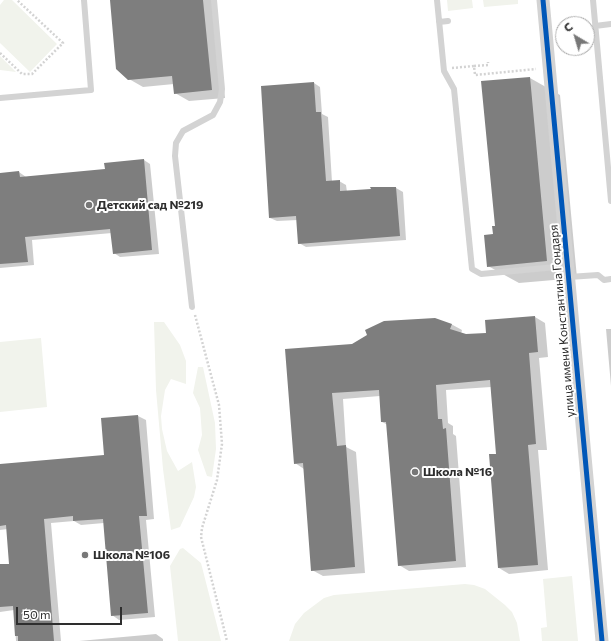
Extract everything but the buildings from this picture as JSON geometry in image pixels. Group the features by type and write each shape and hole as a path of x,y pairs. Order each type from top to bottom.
{"street":[{"name":"улица имени Константина Гондаря","path":"543,0 602,641"}],"lane":[{"path":"0,98 92,90 84,0"},
{"path":"192,307 175,156 176,143 183,131 213,115 220,102 222,89 214,0"},
{"path":"437,0 445,75 454,89 472,269 481,274 568,272 598,275 604,280 611,279"},
{"path":"592,0 594,16"},
{"path":"440,22 448,21"},
{"path":"611,24 595,26 611,201"}],"path":[{"path":"0,53 22,74 32,74 63,44 17,0"},
{"path":"444,69 488,65 488,62"},
{"path":"474,66 474,75 549,68"},
{"path":"192,307 219,405 222,444 217,480 202,528 201,536 227,641"}],"shaded area":[{"path":"4,0 12,0 57,44 30,72 0,43 0,5"},
{"path":"447,0 472,0 473,8 448,11"},
{"path":"483,0 518,0 518,4 484,7"},
{"path":"0,56 16,72 0,70"},
{"path":"154,322 164,322 180,345 186,361 186,384 171,379 165,390 161,416 162,429 167,451 178,471 192,462 196,487 194,497 180,527 171,530 163,469 156,390"},
{"path":"41,338 47,407 0,412 0,342"},
{"path":"198,367 203,367 215,423 216,449 212,477 207,476 198,450 202,435 200,408 193,393"},
{"path":"183,548 201,563 221,641 178,641 170,566 180,549"},
{"path":"572,576 578,641 542,641 541,628 547,627 543,579"},
{"path":"465,584 474,585 485,589 512,612 517,623 520,641 289,641 295,624 304,613 324,598 334,595"}],"cycle path":[{"path":"543,0 602,641"}],"place":[{"name":"Детский сад №219","path":"89,205"},
{"name":"Школа №16","path":"415,472"},
{"name":"Школа №106","path":"85,555"}]}
